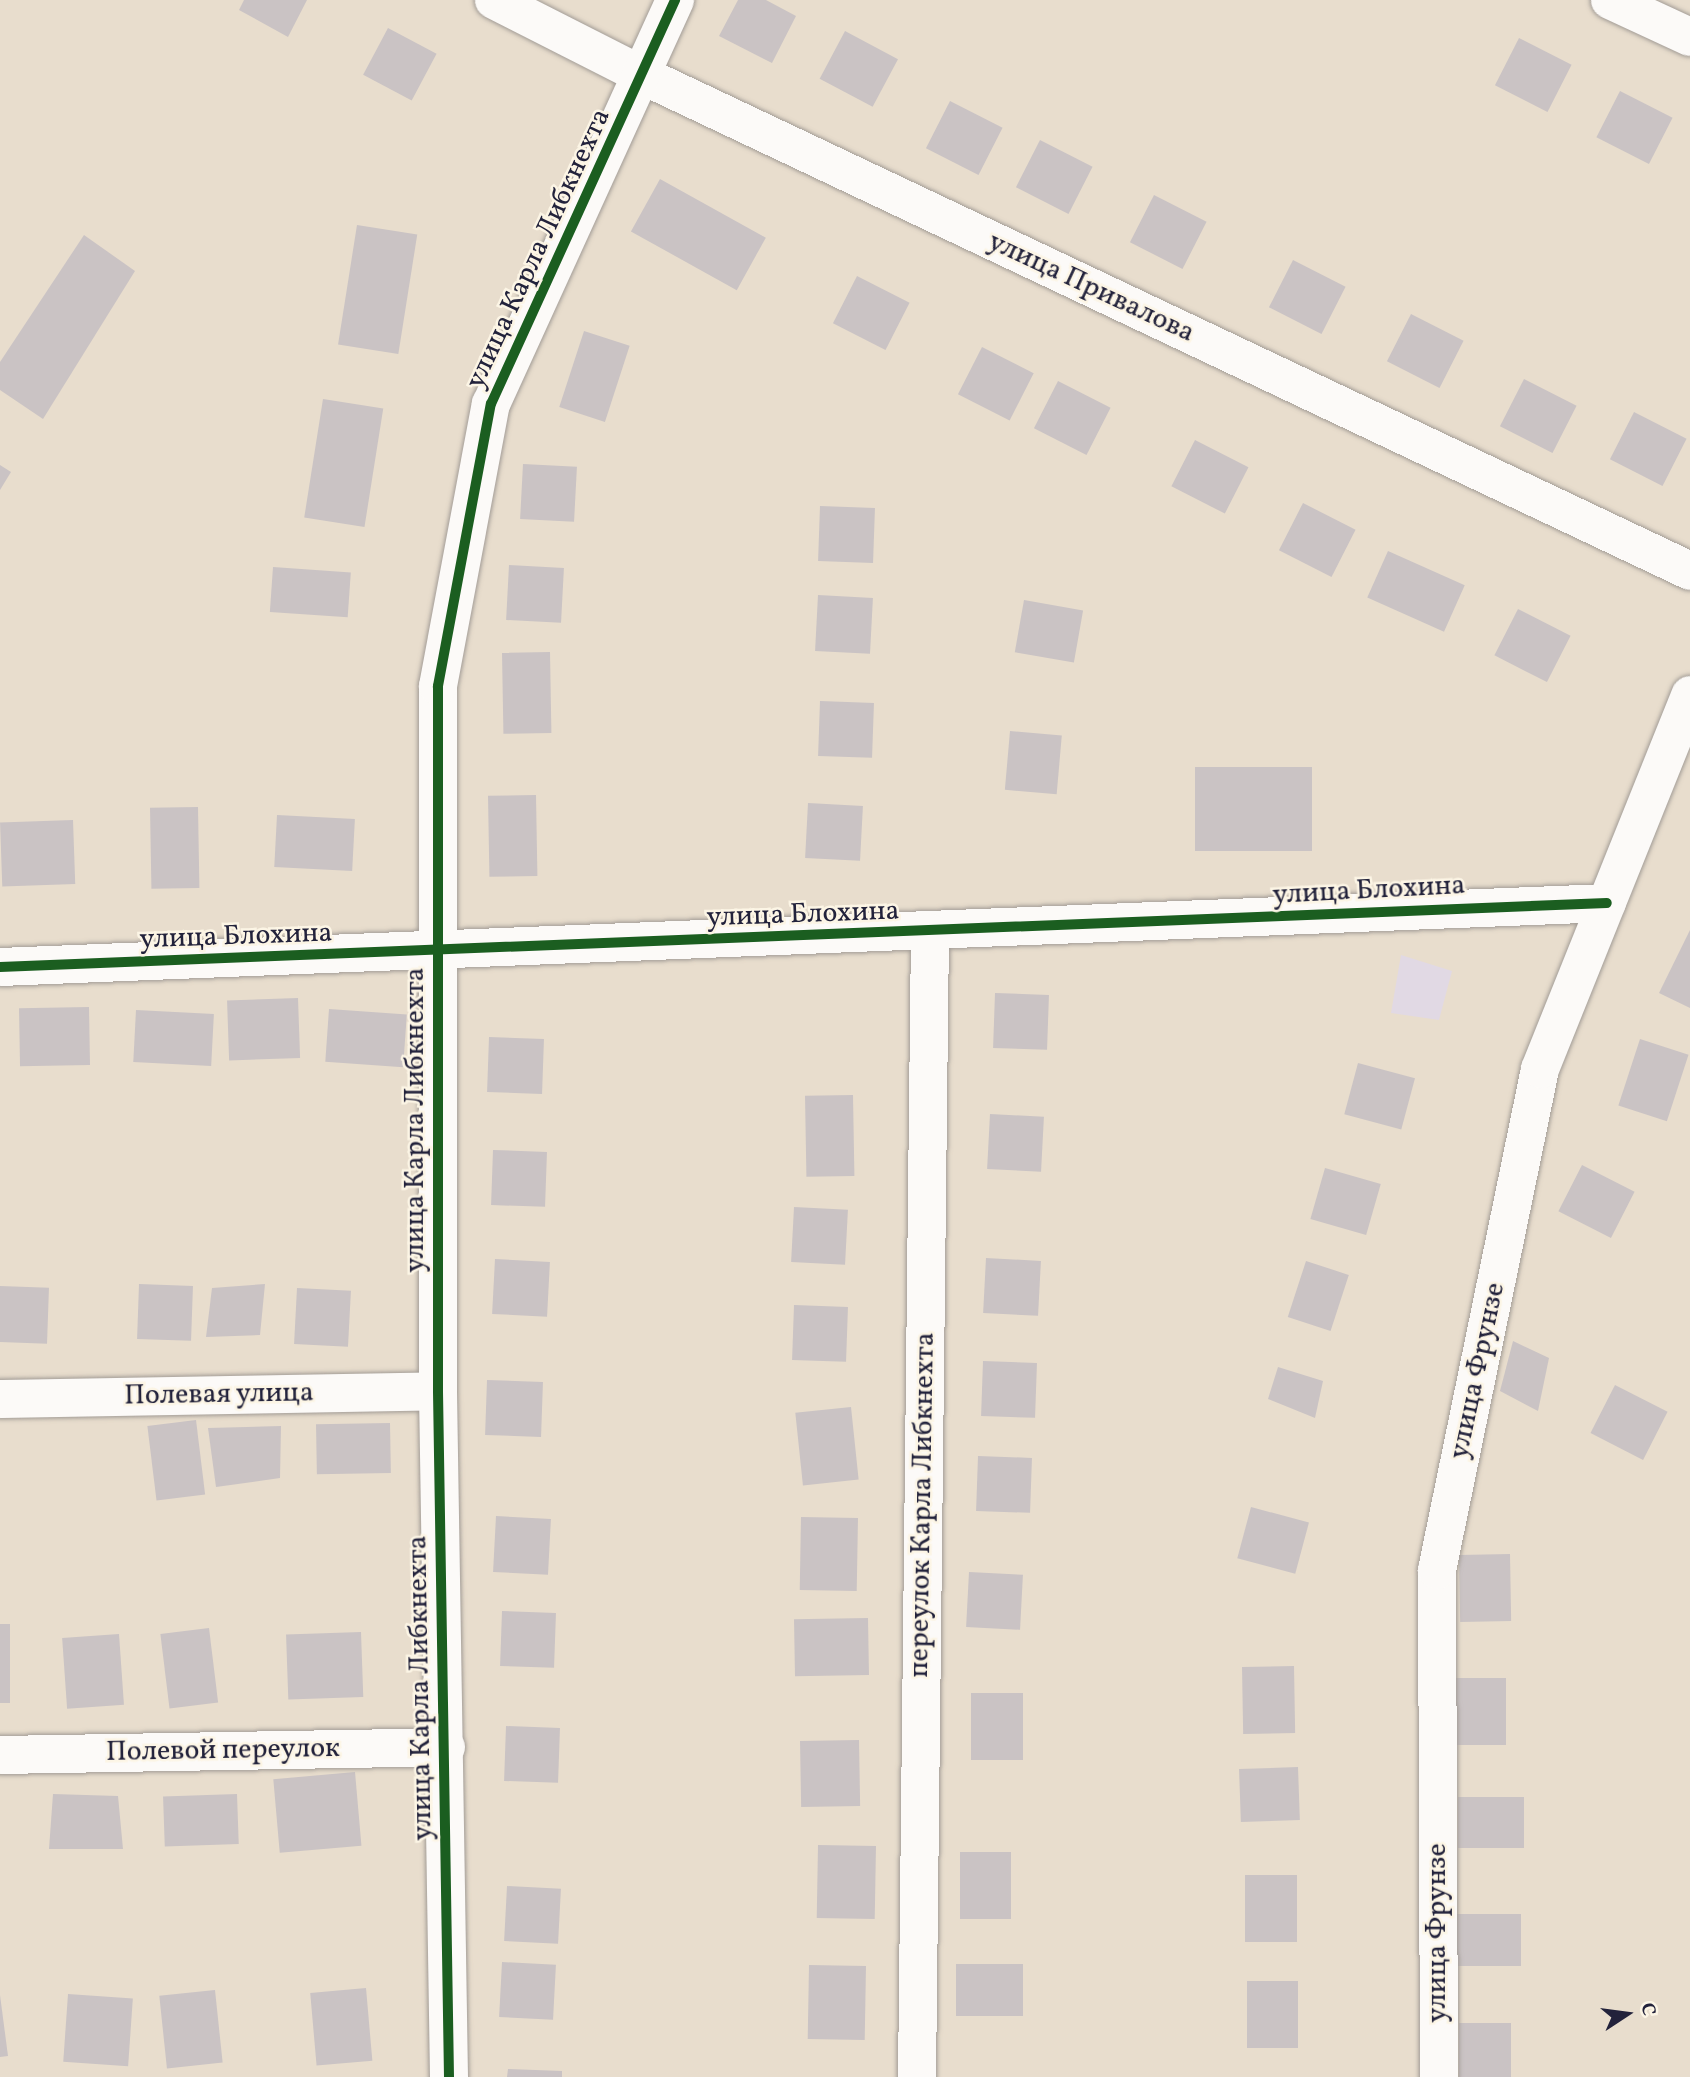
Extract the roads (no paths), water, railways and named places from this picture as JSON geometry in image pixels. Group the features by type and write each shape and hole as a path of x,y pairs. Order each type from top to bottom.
{"street":[{"name":"улица Привалова","path":"494,0 644,76 1690,571"},
{"name":"улица Карла Либкнехта","path":"449,2077 446,1747 438,1391 438,686 491,404 644,76 675,0"},
{"path":"1610,0 1690,37"},
{"name":"улица Фрунзе","path":"1439,2077 1437,1570 1540,1069 1690,695"},
{"name":"улица Блохина","path":"0,967 440,953 1607,903"},
{"name":"переулок Карла Либкнехта","path":"917,2077 930,933"},
{"name":"Полевая улица","path":"0,1399 438,1391"},
{"name":"Полевой переулок","path":"0,1755 446,1747"}]}
